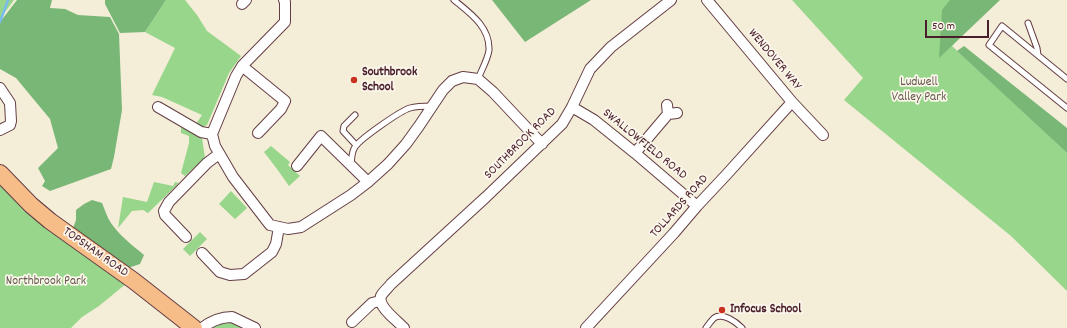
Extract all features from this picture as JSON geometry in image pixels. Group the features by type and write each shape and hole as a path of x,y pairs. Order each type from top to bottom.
{"main road":[{"name":"TOPSHAM ROAD","path":"0,173 50,222 134,281 194,328"}],"street":[{"path":"284,0 286,8 285,22 244,64 236,76 212,134 212,139 215,146 233,177 270,225 288,229 301,227 351,195 368,182 388,164 406,144 420,126 443,90 452,81 463,78 478,80 493,92 542,144"},
{"name":"SOUTHBROOK ROAD","path":"352,322 372,303 380,301 383,293 391,284 562,124 590,69 611,47 671,0"},
{"name":"WENDOVER WAY","path":"706,0 792,102 823,135"},
{"path":"244,64 285,101 281,109 258,133"},
{"path":"0,88 10,103 11,121 10,125 0,130"},
{"name":"TOLLARDS ROAD","path":"586,328 728,174 792,102"},
{"path":"158,107 201,132 212,134"},
{"name":"SWALLOWFIELD ROAD","path":"572,107 594,120 697,206"},
{"path":"635,153 671,111"},
{"path":"297,166 321,136 368,182"},
{"path":"186,237 165,215 164,211 169,202 219,154"},
{"path":"202,253 220,272 230,275 244,274 272,252 276,244 279,227"},
{"path":"380,301 384,308 404,328"},
{"path":"202,328 216,320 228,317 255,328"}],"lane":[{"path":"454,0 476,19 484,30 488,41 489,51 478,80"},
{"path":"1028,23 1038,55"},
{"path":"1067,79 1002,26 989,45 1067,108"},
{"path":"352,165 353,151 356,145 396,115 409,108 432,106"},
{"path":"355,115 344,126 344,130 356,145"},
{"path":"706,328 714,318 719,316 724,316 742,328"}],"green space":[{"path":"0,0 14,0 0,19"},
{"path":"17,0 52,0 50,8 65,9 78,15 110,17 119,34 122,110 111,169 50,191 42,186 45,181 38,168 58,148 50,119 16,78 0,69 0,22"},
{"path":"105,0 166,0 145,32 120,33 105,4"},
{"path":"166,0 185,0 207,31 241,56 229,73 207,125 203,127 196,124 202,115 162,97 152,95 175,48 145,32"},
{"path":"492,0 591,0 525,42"},
{"name":"Ludwell Valley Park","path":"792,0 996,0 952,46 1067,153 1067,291 1011,236 844,100 863,78"},
{"path":"950,0 1000,0 939,58 942,10"},
{"path":"964,46 1067,128 1067,153 957,51"},
{"path":"181,127 202,138 205,158 185,176 181,173 189,143 189,136 181,133"},
{"path":"271,146 290,162 288,165 300,176 289,186 264,152"},
{"name":"Northbrook Park","path":"0,182 127,283 99,306 82,317 71,328 0,328"},
{"path":"154,182 173,186 175,182 179,183 148,213 143,210 132,211 118,228 123,197 147,202"},
{"path":"231,191 247,208 235,219 219,204"},
{"path":"92,200 102,203 108,218 115,229 144,255 140,264 128,268 73,228 76,220 76,210"},
{"path":"200,232 207,239 190,256 183,249"},
{"path":"227,319 248,328 206,328"}],"waterway":[{"path":"0,22 8,0"}],"place":[{"name":"Southbrook School","path":"354,80"},
{"name":"Infocus School","path":"722,310"}]}
